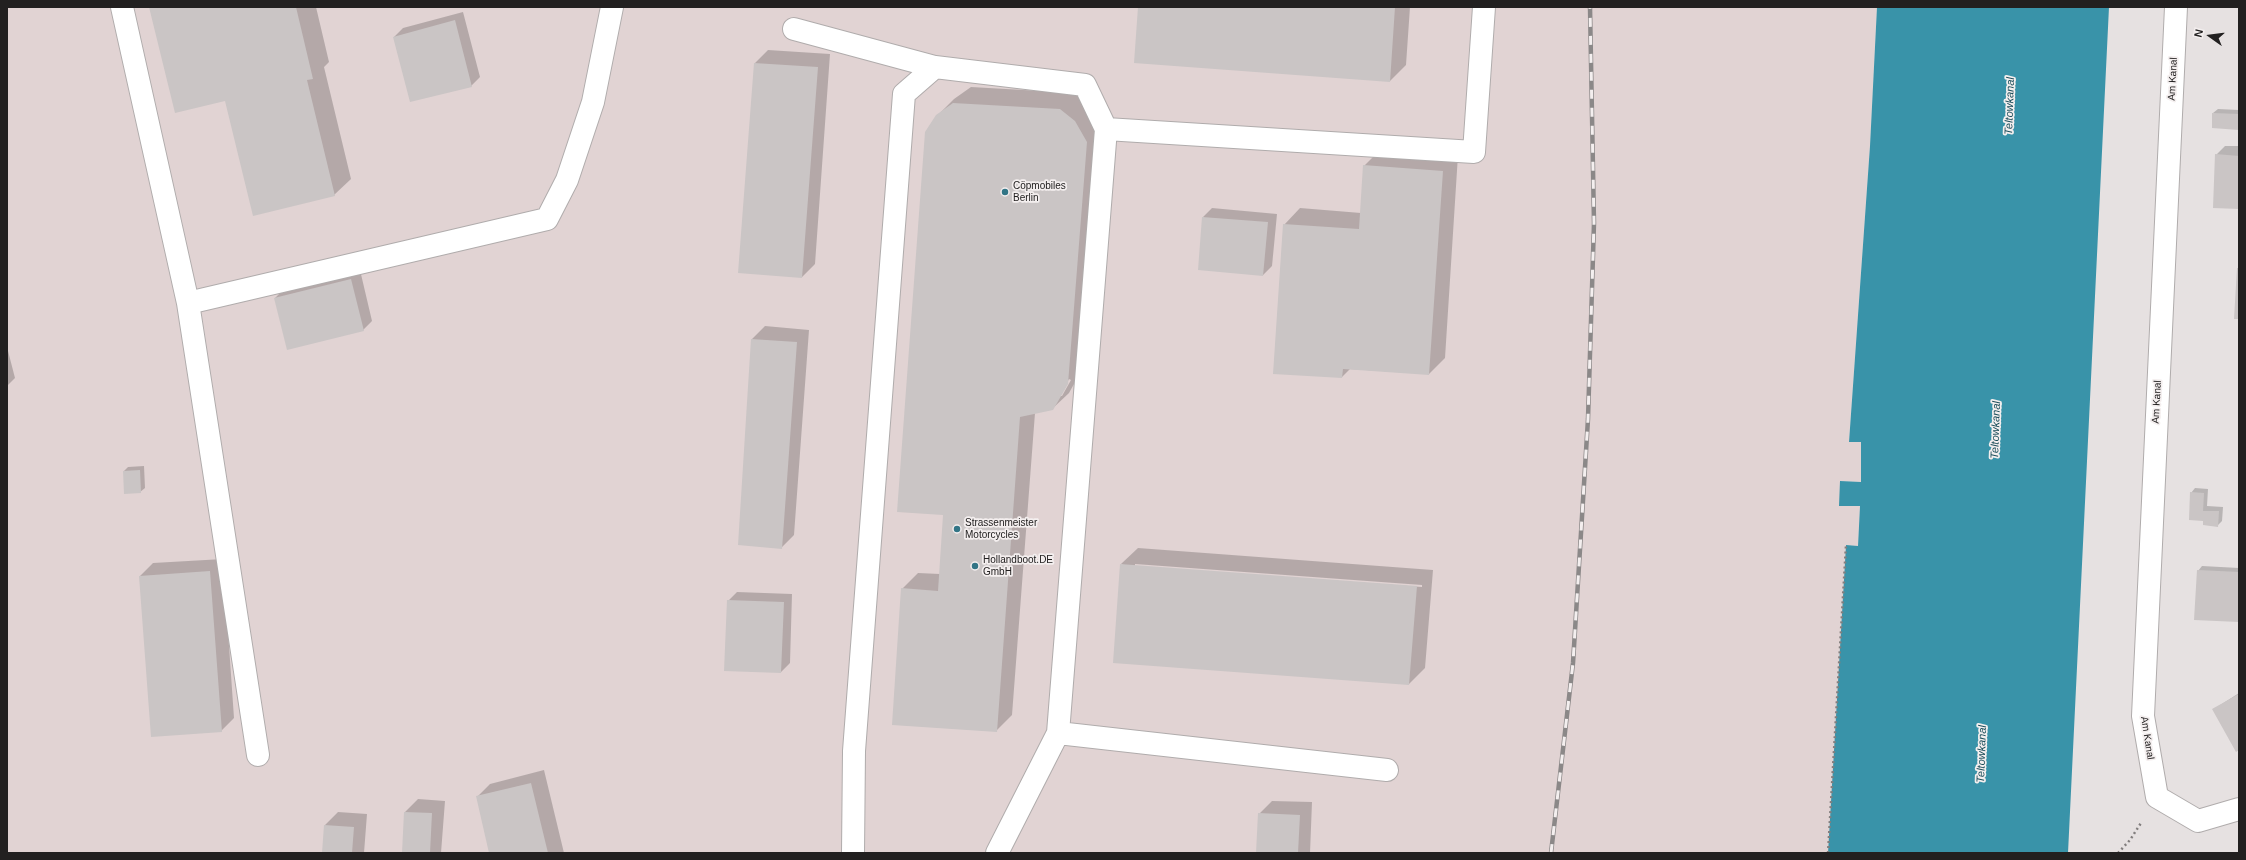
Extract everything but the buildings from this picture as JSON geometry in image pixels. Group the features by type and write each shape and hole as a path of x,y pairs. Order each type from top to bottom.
{"street":[{"path":"122,7 188,304 258,755"},
{"path":"188,304 546,219 567,180 593,102 612,7"},
{"path":"1106,130 1474,152 1484,7"},
{"name":"Am Kanal","path":"2157,797 2143,716 2176,7"},
{"path":"794,29 935,67 1085,85 1106,130 1058,733 997,853"},
{"path":"853,853 854,751 904,94 935,67"},
{"path":"1058,733 1387,770"},
{"path":"2157,797 2198,821 2239,809"}],"path":[{"path":"1828,853 1846,545"},
{"path":"2118,853 2130,840 2157,797"}],"shaded area":[{"path":"7,7 1877,7 1870,146 1849,441 1861,442 1861,482 1840,481 1860,506 1858,546 1846,545 1828,853 7,853"}],"water":[{"name":"Teltowkanal","path":"1877,7 2109,7 2068,853 1828,853 1846,545 1858,546 1860,506 1839,506 1840,481 1861,482 1861,442 1849,442 1870,146"}],"railway":[{"path":"1551,853 1573,663 1588,419 1594,223 1590,7"}],"place":[{"name":"Cöpmobiles Berlin","path":"1005,192"},
{"name":"Strassenmeister Motorcycles","path":"957,529"},
{"name":"Hollandboot.DE GmbH","path":"975,566"}]}
